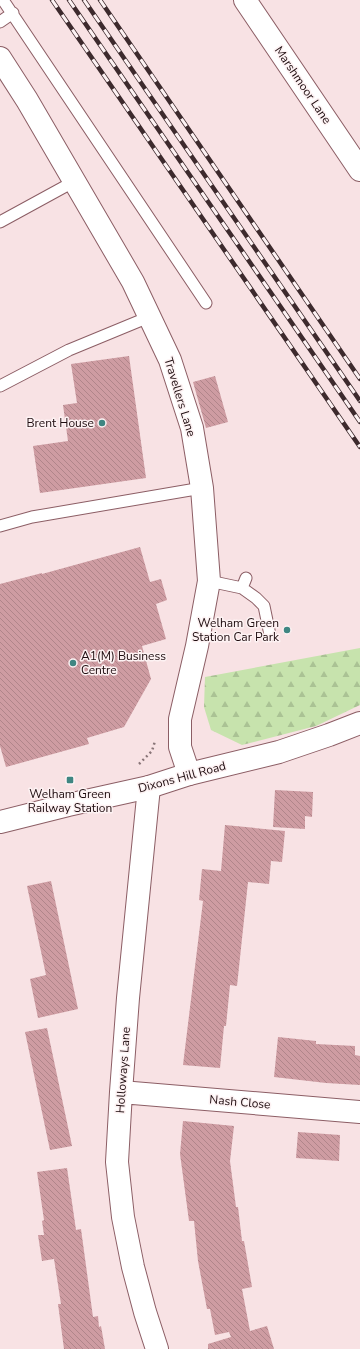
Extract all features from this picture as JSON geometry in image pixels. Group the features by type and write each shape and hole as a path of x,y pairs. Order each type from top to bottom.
{"street":[{"name":"Marshmoor Lane","path":"245,0 360,170"},
{"name":"Travellers Lane","path":"0,58 27,100 133,282 170,360 192,428 202,488 209,581 197,646 180,719 180,747 189,774"},
{"name":"Dixons Hill Road","path":"0,822 149,786 189,774 279,752 360,723"},
{"name":"Holloways Lane","path":"149,786 121,1092 117,1162 123,1217 133,1267 145,1312 158,1349"},
{"name":"Nash Close","path":"121,1092 360,1112"}],"lane":[{"path":"3,0 206,303"},
{"path":"0,22 12,13"},
{"path":"0,222 75,181"},
{"path":"0,386 69,350 149,317"},
{"path":"0,526 32,517 202,488"},
{"path":"209,581 244,583 264,606 270,635"}],"path":[{"path":"138,765 152,751 156,737"}],"green space":[{"path":"360,648 360,705 316,726 242,745 211,730 204,707 205,677"}],"building":[{"name":"Brent House","path":"129,356 146,478 40,493 33,446 68,441 63,405 77,403 71,364"},
{"path":"215,376 228,422 206,428 193,382"},
{"name":"A1(M) Business Centre","path":"140,547 150,582 161,579 167,600 156,604 166,639 142,646 151,679 124,727 87,738 89,744 6,767 0,746 0,584"},
{"path":"275,790 313,792 312,817 305,816 305,829 273,827"},
{"path":"225,825 285,831 282,862 271,861 269,884 248,882 237,986 230,985 220,1068 183,1065 203,901 199,900 202,869 221,871"},
{"path":"51,881 78,1009 38,1018 30,979 46,975 27,886"},
{"path":"47,1028 72,1146 50,1150 25,1032"},
{"path":"278,1037 316,1041 316,1044 355,1046 355,1055 360,1056 360,1085 274,1077"},
{"path":"183,1121 234,1126 230,1161 236,1207 238,1207 242,1241 244,1241 252,1287 242,1289 250,1331 267,1326 274,1349 208,1349 208,1344 231,1337 229,1332 215,1335 210,1309 207,1309 198,1261 194,1221 189,1221 180,1154"},
{"path":"298,1132 340,1135 339,1161 296,1158"},
{"path":"67,1168 76,1230 81,1229 93,1317 98,1316 99,1327 101,1326 105,1349 64,1349 58,1304 61,1304 54,1259 42,1261 38,1235 44,1235 42,1221 44,1220 37,1172"}],"railway":[{"path":"52,0 360,447"},
{"path":"69,0 360,422"},
{"path":"84,0 360,401"},
{"path":"100,0 360,379"}],"place":[{"name":"Brent House","path":"102,423"},
{"name":"Welham Green Station Car Park","path":"287,630"},
{"name":"A1(M) Business Centre","path":"73,663"},
{"name":"Welham Green Railway Station","path":"70,780"}]}
